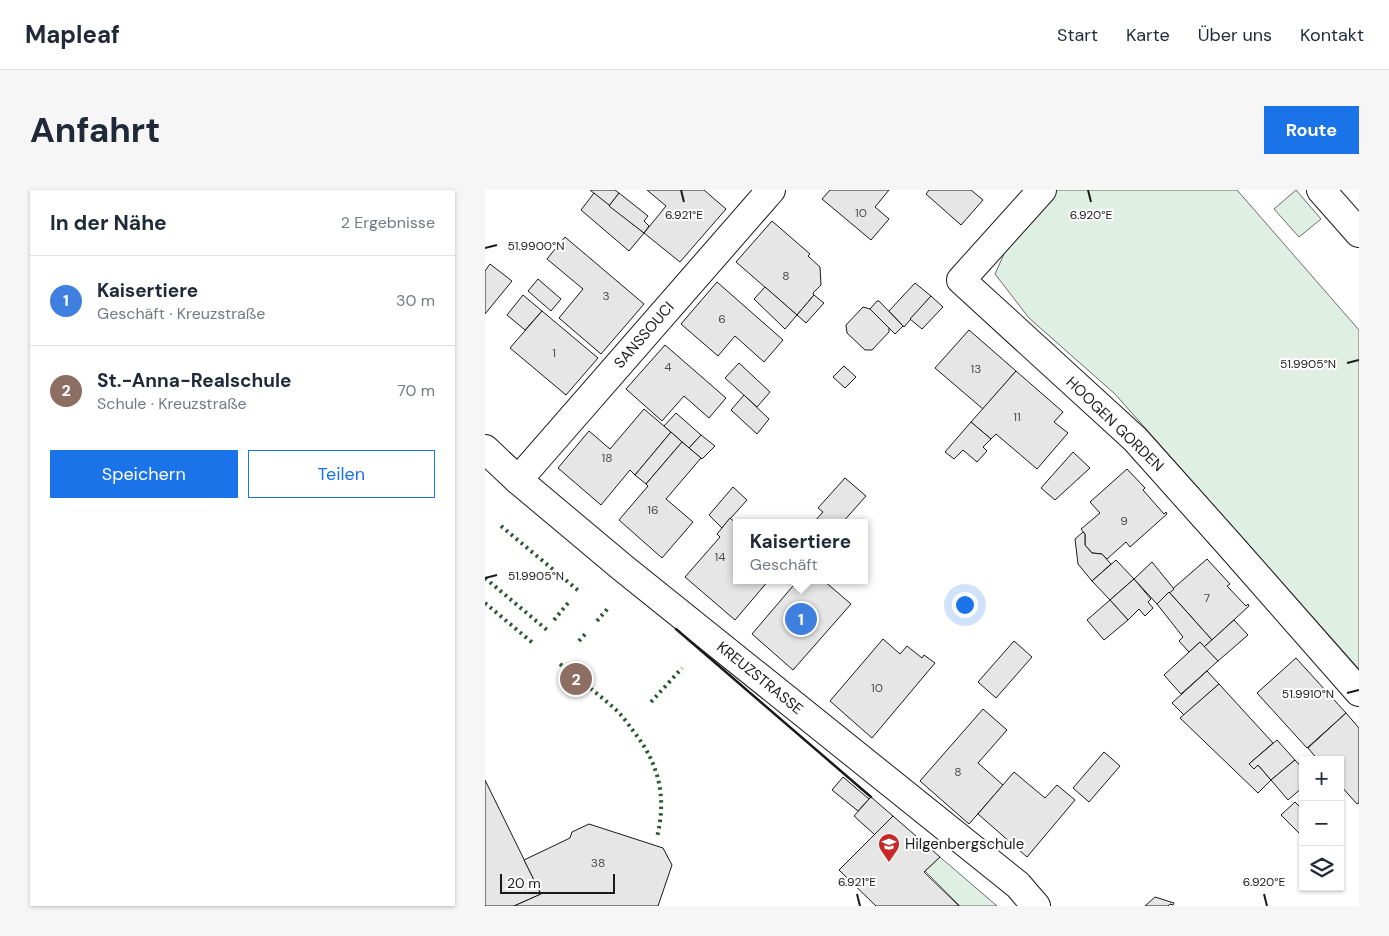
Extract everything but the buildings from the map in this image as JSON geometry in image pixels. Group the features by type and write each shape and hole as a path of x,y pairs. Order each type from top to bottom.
{"street":[{"name":"SANSSOUCI","path":"517,480 771,190"},
{"name":"HOOGEN GORDEN","path":"1042,190 961,280 1135,439 1359,692"},
{"path":"1321,190 1359,233"},
{"name":"KREUZSTRASSE","path":"485,449 517,480 623,568 1018,885 1035,906"}],"green space":[{"path":"1053,190 1237,190 1359,330 1359,669 1115,394 1029,318 995,274 1013,234"},
{"path":"1296,190 1321,219 1299,237 1274,209"},
{"path":"940,857 997,906 960,906 925,871"}],"hedge":[{"path":"501,526 580,592"},
{"path":"485,578 547,630"},
{"path":"485,603 534,644"},
{"path":"554,620 568,603"},
{"path":"597,621 609,607"},
{"path":"579,641 587,632"},
{"path":"560,664 617,711 650,756 659,782 661,795 660,822 657,837"},
{"path":"651,702 682,668"}],"wall":[{"path":"676,629 871,797"}],"place":[{"name":"Kaisertiere","path":"801,619"},
{"name":"St.-Anna-Realschule","path":"576,679"},
{"name":"Hilgenbergschule","path":"889,863"}]}
